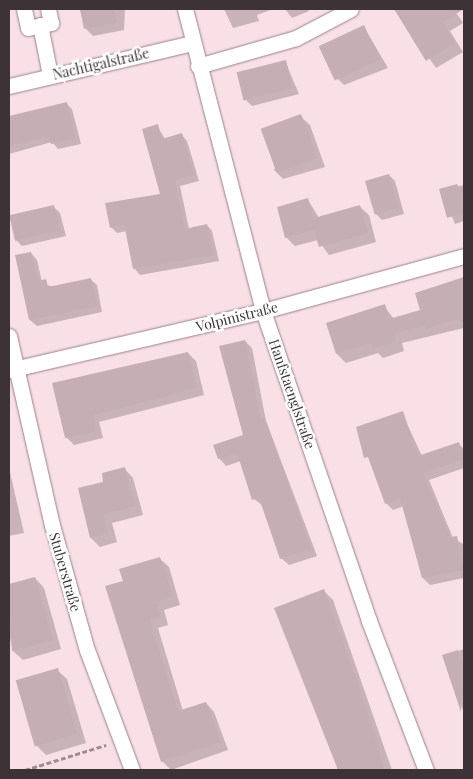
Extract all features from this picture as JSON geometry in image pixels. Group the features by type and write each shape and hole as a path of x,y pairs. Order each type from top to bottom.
{"street":[{"path":"24,9 28,28 51,23 48,9"},
{"name":"Hanfstaenglstraße","path":"184,9 263,311 369,621 426,770"},
{"path":"198,66 296,38 351,9"},
{"path":"40,25 50,75"},
{"name":"Nachtigalstraße","path":"9,86 193,43"},
{"name":"Volpinistraße","path":"13,370 263,311 464,256"},
{"name":"Stuberstraße","path":"9,336 13,370 87,650 132,770"}],"path":[{"path":"26,770 121,740"}],"building":[{"path":"80,9 114,9 117,22 84,29"},
{"path":"394,9 464,9 443,22 455,43 426,61"},
{"path":"364,25 380,59 335,81 319,46"},
{"path":"286,60 293,88 244,100 237,72"},
{"path":"67,102 75,138 51,144 49,136 9,146 9,116"},
{"path":"301,114 317,158 277,173 261,129"},
{"path":"158,124 162,139 182,133 194,175 175,180 185,229 207,224 214,255 133,269 124,224 110,228 105,203 160,194 142,129"},
{"path":"389,174 399,208 375,215 365,181"},
{"path":"457,184 459,188 464,187 464,213 447,218 439,189"},
{"path":"308,198 314,218 360,205 368,233 319,247 314,230 285,238 277,207"},
{"path":"54,205 60,230 15,241 9,215"},
{"path":"31,252 38,281 46,279 48,287 91,278 97,306 29,320 15,255"},
{"path":"464,277 464,322 455,319 426,329 425,325 394,334 396,342 373,349 371,343 336,354 326,323 385,304 389,319 420,310 415,293"},
{"path":"245,340 261,420 265,418 311,549 280,559 259,498 252,500 237,453 218,459 213,445 243,435 219,346"},
{"path":"188,352 197,388 93,415 96,431 65,438 52,383"},
{"path":"403,411 418,456 459,442 464,459 423,473 450,537 457,536 463,570 422,578 400,498 385,504 368,457 364,458 356,427"},
{"path":"125,467 135,506 103,514 108,533 90,538 78,488 103,482 102,473"},
{"path":"160,557 173,596 156,602 160,616 150,620 178,711 206,702 221,742 161,762 105,586 123,581 119,569"},
{"path":"35,577 53,640 12,651 9,584"},
{"path":"324,589 358,684 385,770 338,770 274,608"},
{"path":"458,650 464,668 461,712 442,655"},
{"path":"58,668 77,734 35,746 16,680"}]}
